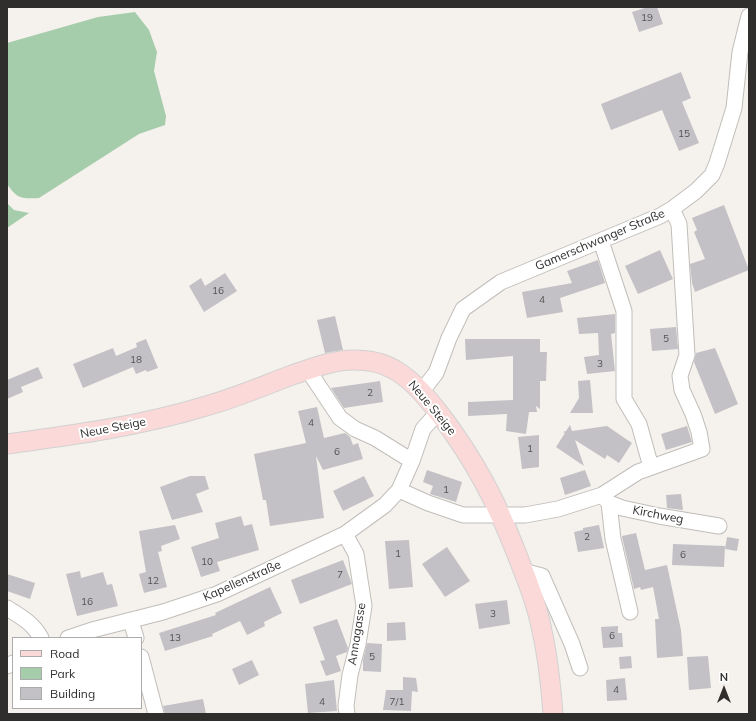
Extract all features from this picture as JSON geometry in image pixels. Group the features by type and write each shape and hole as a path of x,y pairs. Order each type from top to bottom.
{"main road":[{"name":"Neue Steige","path":"7,444 81,434 160,418 206,406 331,363 351,360 374,361 393,369 409,380 421,392 461,442 502,516 523,570 542,632 551,688 553,714"}],"street":[{"name":"Gamerschwanger Straße","path":"421,392 436,373 449,338 463,308 501,282 660,216 696,191 712,175 734,108 743,92 740,52 749,16"},
{"path":"399,490 428,503 464,515 525,515 605,499 638,472 702,449 699,432 693,414 682,390 680,376 686,355 686,330 679,224 672,209"},
{"path":"601,241 624,311 624,399 639,424 651,467"},
{"path":"308,370 340,418 355,429 375,438 412,461"},
{"name":"Kapellenstraße","path":"71,637 92,630 163,612 217,594 345,534 385,505 399,490 412,461 423,429 438,412"},
{"path":"605,499 630,612"},
{"name":"Kirchweg","path":"605,499 622,508 719,526"},
{"name":"Annagasse","path":"345,534 356,554 364,606 358,644 350,675 347,714"},
{"path":"523,570 542,576 572,644 580,668"},
{"path":"7,608 28,622 40,637"},
{"path":"131,620 136,637"},
{"path":"142,661 156,714"}],"green space":[{"path":"135,12 149,30 157,52 154,71 166,116 165,125 139,134 39,198 20,197 14,193 7,184 7,43 98,17"},
{"path":"7,203 14,210 29,213 7,228"}],"building":[{"path":"648,7 657,7 663,24 639,32 632,12"},
{"path":"681,72 691,98 682,102 699,143 679,151 662,110 611,130 601,104"},
{"path":"724,205 749,270 695,292 692,283 690,264 705,259 694,232 697,230 692,218"},
{"path":"660,250 673,279 638,294 625,266"},
{"path":"598,260 605,283 560,298 563,312 527,318 522,292 572,283 567,271"},
{"path":"225,273 237,291 204,312 189,286 201,278 205,286"},
{"path":"615,314 615,333 611,334 615,371 587,374 584,357 599,355 598,333 579,334 577,318"},
{"path":"335,316 343,350 325,353 317,320"},
{"path":"676,327 678,349 652,351 650,329"},
{"path":"146,339 158,368 147,372 146,370 136,374 133,367 83,388 73,364 113,348 116,356 137,347 136,343"},
{"path":"465,339 540,339 540,352 547,352 546,381 540,381 540,409 536,406 537,412 529,412 526,434 506,431 507,414 468,416 468,402 513,400 513,356 466,360"},
{"path":"715,348 738,404 715,414 694,362 696,353"},
{"path":"38,367 43,378 21,387 23,392 7,399 7,380"},
{"path":"590,380 593,413 570,413 579,398 578,381"},
{"path":"380,381 383,402 344,408 331,388"},
{"path":"317,407 324,438 345,433 350,437 353,445 358,443 363,459 323,470 316,456 324,518 270,526 266,500 263,500 254,454 306,443 298,411"},
{"path":"570,425 572,431 607,426 632,443 619,463 607,455 605,459 575,440 584,466 556,447 565,433 563,432 566,431"},
{"path":"687,426 692,442 666,450 661,434"},
{"path":"539,435 539,467 522,469 518,437"},
{"path":"427,470 462,482 456,502 430,494 433,486 423,482"},
{"path":"585,470 591,486 565,495 560,478"},
{"path":"190,476 205,476 209,489 196,494 203,512 172,520 160,487"},
{"path":"364,476 374,496 343,511 333,491"},
{"path":"681,494 683,510 667,508 666,495"},
{"path":"241,516 244,526 252,524 259,550 217,562 220,571 201,577 191,547 219,538 215,523"},
{"path":"175,525 180,539 161,546 162,551 158,552 167,587 144,593 139,574 146,572 139,531"},
{"path":"599,525 604,548 578,552 574,532 583,530 583,528"},
{"path":"636,533 645,570 667,565 681,630 683,656 657,658 655,619 659,619 653,587 641,590 640,587 634,589 622,537"},
{"path":"727,537 739,539 737,551 725,549"},
{"path":"409,540 413,587 389,589 385,541"},
{"path":"673,544 725,546 724,567 672,565"},
{"path":"447,547 470,581 445,597 422,564"},
{"path":"343,560 352,584 300,604 291,580"},
{"path":"80,571 81,578 103,572 107,585 112,584 118,606 77,616 66,574"},
{"path":"7,574 35,583 30,599 7,591"},
{"path":"270,587 282,613 264,622 265,626 247,635 240,621 212,634 213,636 165,651 159,633 216,615 215,613"},
{"path":"507,600 510,624 479,629 475,604"},
{"path":"337,619 348,648 347,652 336,656 341,671 326,676 320,661 325,660 313,627"},
{"path":"405,622 406,640 387,641 387,623"},
{"path":"618,626 618,633 622,633 623,647 603,648 601,627"},
{"path":"367,643 382,644 381,672 363,671 363,660"},
{"path":"631,656 632,668 620,669 619,657"},
{"path":"708,656 711,688 689,690 687,657"},
{"path":"252,660 259,675 239,685 232,669"},
{"path":"403,677 416,678 418,692 412,691 411,711 383,710 386,690 403,690"},
{"path":"625,678 627,700 607,701 606,680"},
{"path":"334,680 337,711 308,713 305,684"},
{"path":"203,699 206,714 165,714 163,706"}]}
